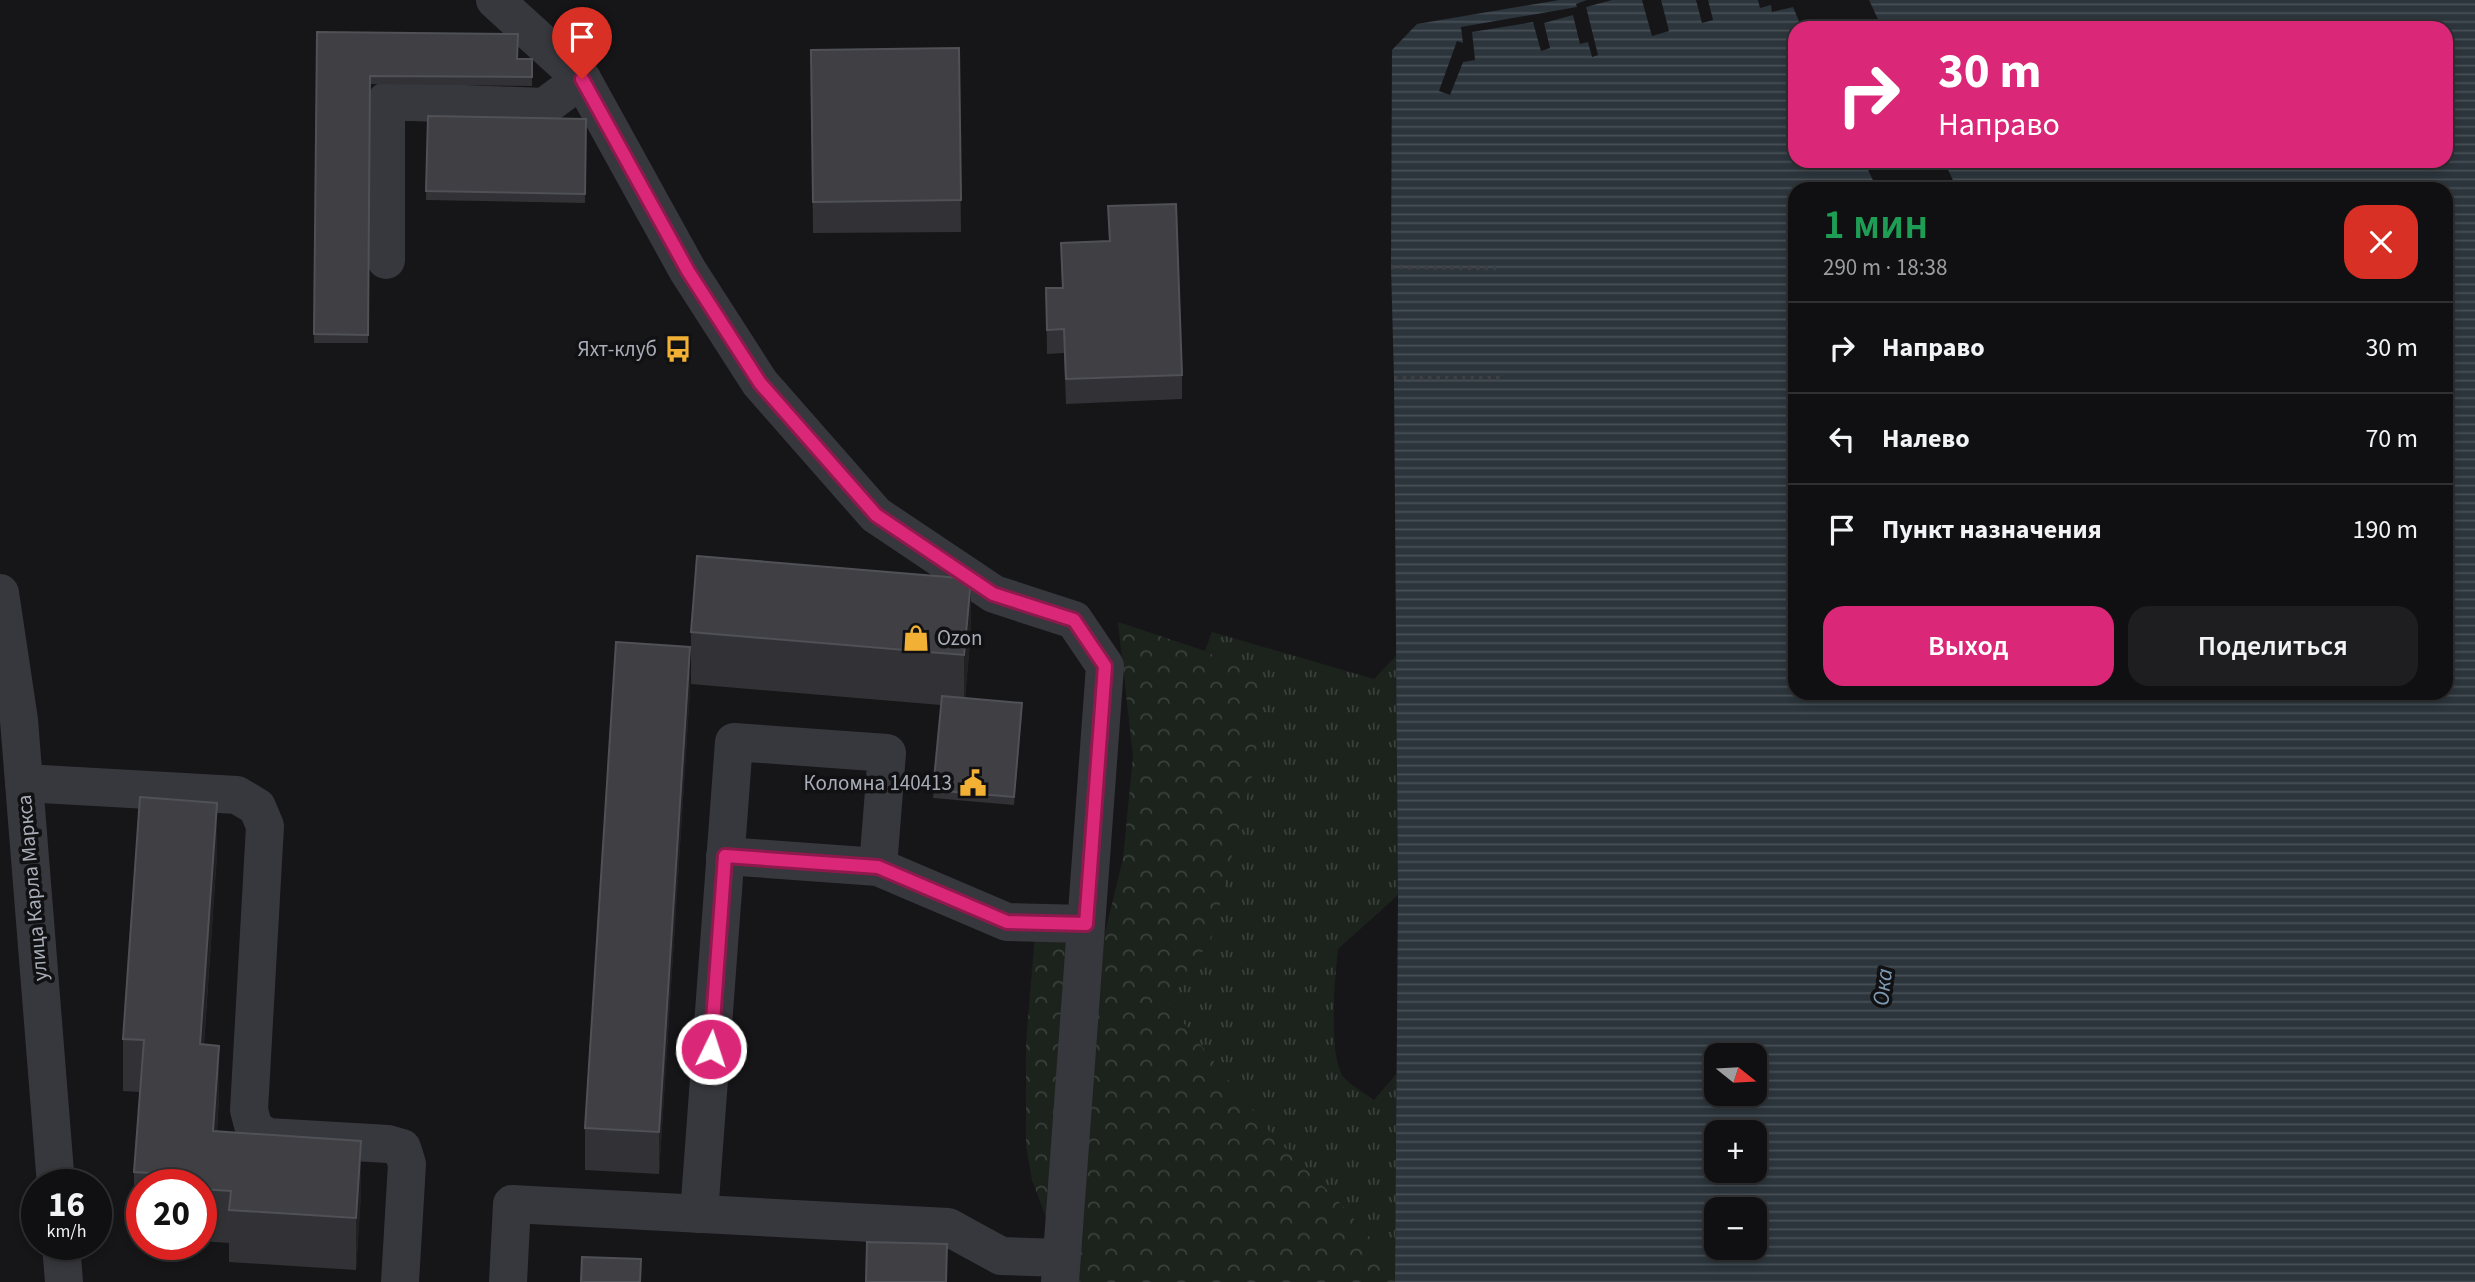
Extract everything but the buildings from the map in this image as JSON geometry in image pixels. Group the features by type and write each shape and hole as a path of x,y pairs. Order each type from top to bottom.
{"street":[{"path":"495,0 582,79 688,271 760,383 876,515 993,594 1074,620 1105,666 1060,1270 1001,1255 948,1227 512,1204 508,1282"},
{"path":"386,260 386,101 544,107 582,79"},
{"name":"улица Карла Маркса","path":"0,593 19,720 55,1169"},
{"path":"699,1214 734,742 887,753 878,867"},
{"path":"24,783 237,794 257,807 265,826 249,1110 254,1129 268,1137 388,1143 402,1148 407,1164 400,1282"},
{"path":"725,856 878,867 1007,922 1086,924"},
{"path":"62,1260 64,1282"}],"path":[{"path":"1391,267 1496,268"},
{"path":"1394,378 1501,378"}],"green space":[{"path":"1118,622 1205,651 1265,680 1254,768 1211,940 1166,1001 1272,1135 1341,1204 1395,1266 1395,1282 1070,1282 1032,1180 1026,1145 1026,1043 1036,923 1100,953 1123,859 1133,756"},
{"path":"1212,632 1374,679 1397,655 1398,895 1338,949 1334,1015 1338,1066 1349,1083 1374,1100 1398,1072 1395,1266 1341,1204 1272,1135 1166,1001 1211,940 1265,680 1205,651"}],"water":[{"name":"Ока","path":"1559,0 2475,0 2475,1282 1395,1282 1398,895 1391,267 1392,50 1417,24"}],"pier":[{"path":"1587,0 1612,0 1586,7 1598,55 1592,57 1588,42 1580,44 1573,15 1544,23 1550,48 1541,51 1533,22 1472,32 1475,60 1463,62 1450,95 1439,91 1457,41 1463,43 1461,27 1577,7 1576,4"},
{"path":"1642,0 1661,0 1669,31 1652,36"},
{"path":"1696,0 1708,0 1713,20 1702,23"},
{"path":"1758,0 1869,0 1879,21 1799,21 1793,7 1772,12 1771,5 1760,8"},
{"path":"1867,168 1947,168 1954,182 1874,182"}],"place":[{"name":"Яхт-клуб","path":"678,349"},
{"name":"Ozon","path":"916,638"},
{"name":"Коломна 140413","path":"973,783"}],"route":[{"path":"582,79 688,271 760,383 876,515 993,594 1074,620 1105,666 1086,924 1007,922 878,867 725,856 711,1049"}]}
